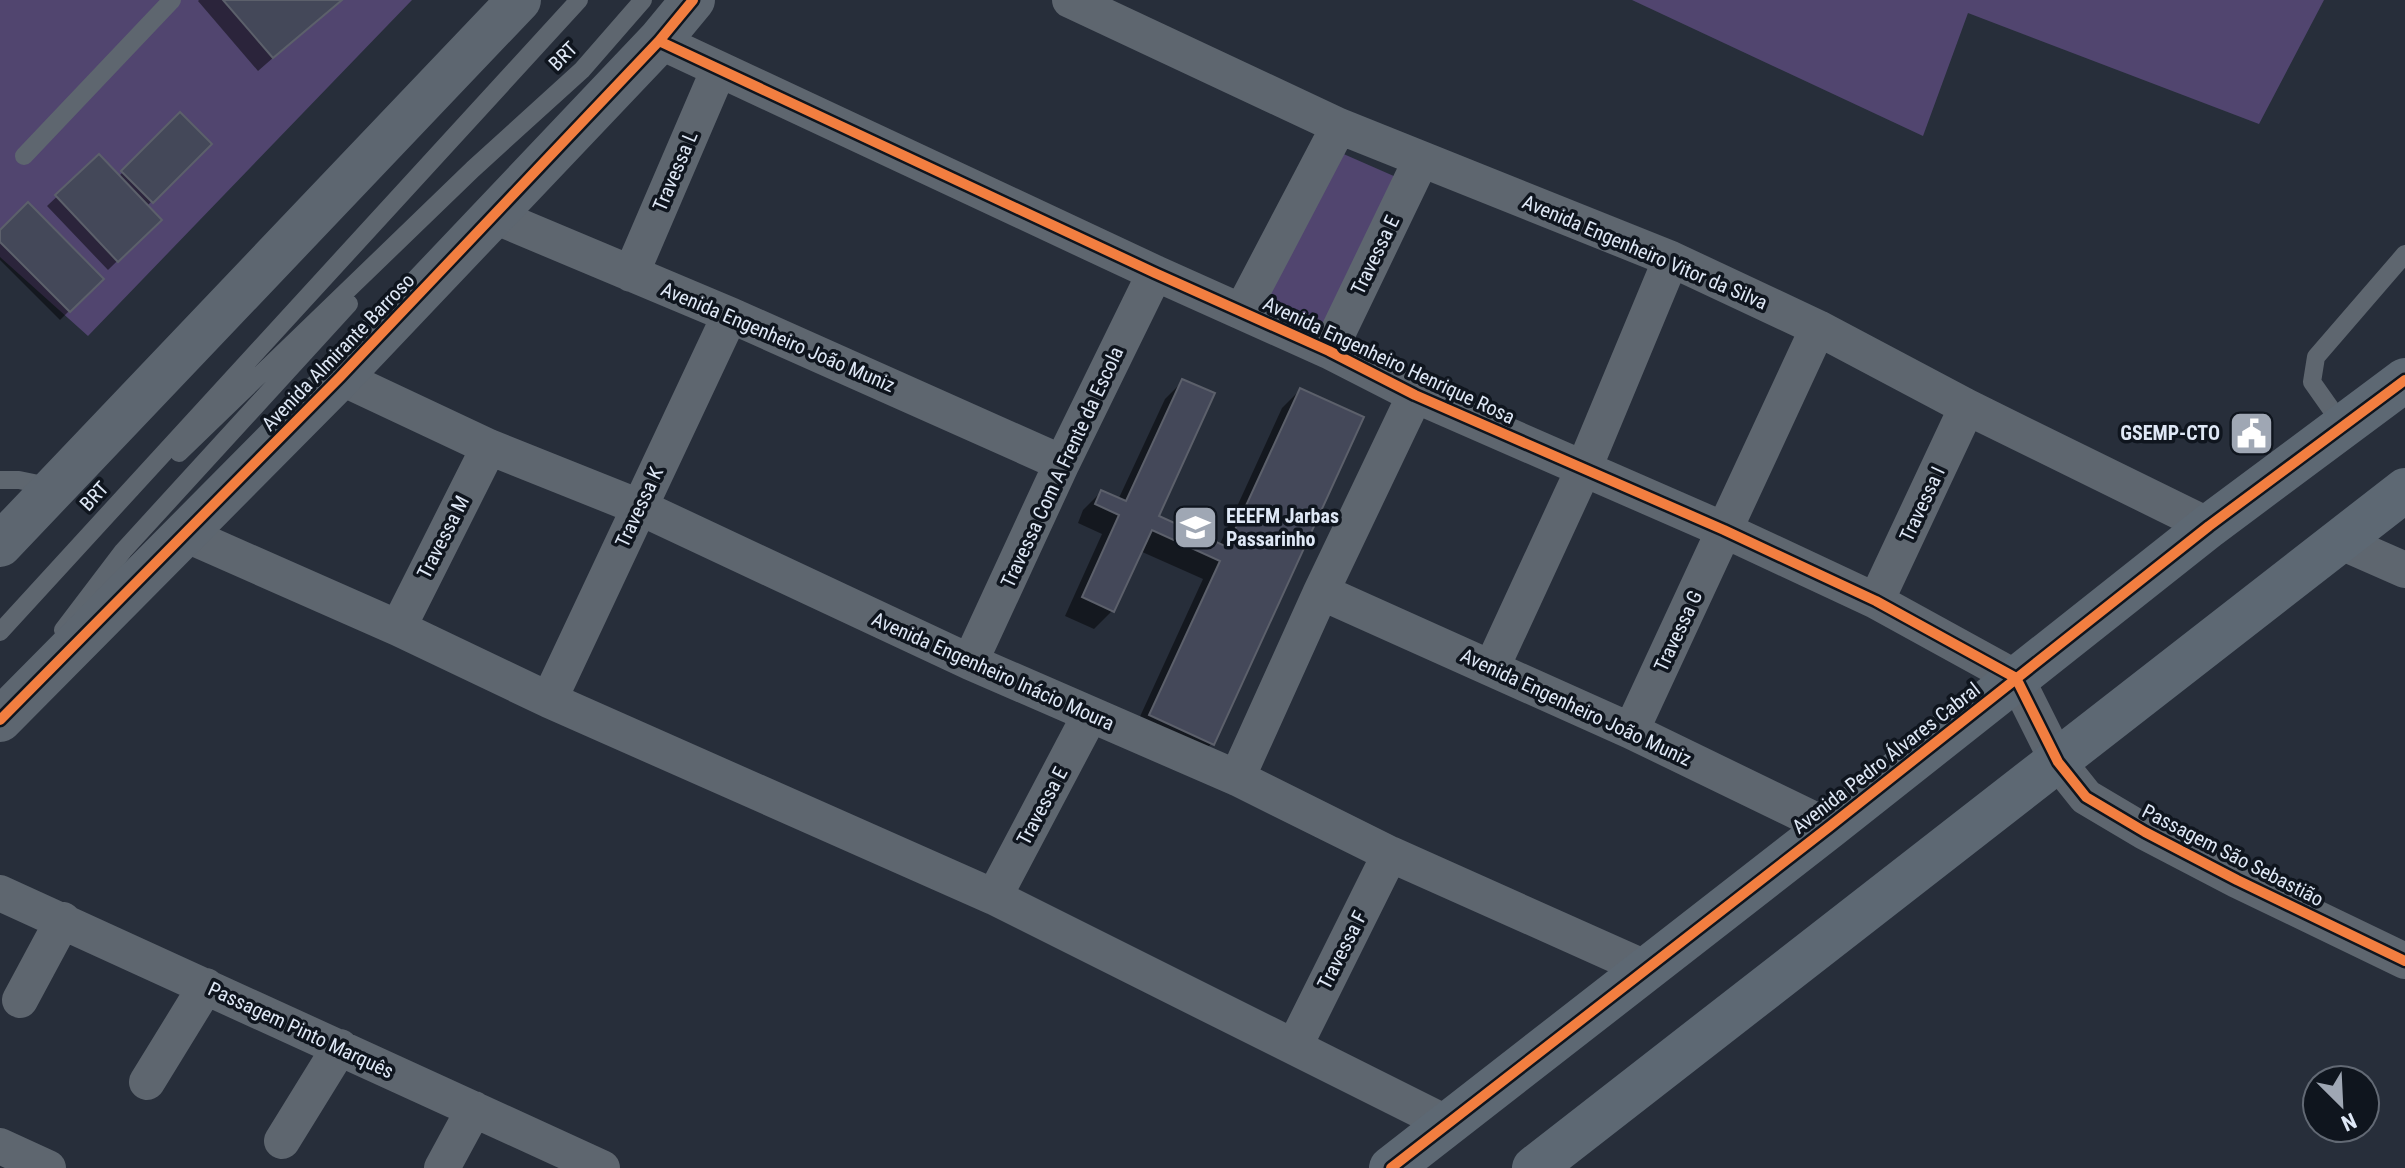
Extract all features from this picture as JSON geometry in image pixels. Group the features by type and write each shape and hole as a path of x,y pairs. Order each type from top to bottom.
{"highway":[{"path":"0,545 519,0"},
{"name":"Avenida Almirante Barroso","path":"0,720 340,377 659,41 693,0"}],"main road":[{"name":"Avenida Pedro Álvares Cabral","path":"1391,1168 2209,526 2405,380"},
{"path":"1549,1165 2405,490"}],"street":[{"name":"Avenida Engenheiro Vitor da Silva","path":"1070,0 1339,126 1671,259 1818,328 1967,407 2209,526"},
{"name":"Avenida Engenheiro Henrique Rosa","path":"659,41 1329,351 1415,395 1724,530 1876,601 2016,678"},
{"name":"Travessa L","path":"631,274 719,69"},
{"path":"1242,311 1339,126"},
{"name":"Travessa E","path":"1329,351 1421,160"},
{"name":"Avenida Engenheiro João Muniz","path":"492,215 730,315 1062,463"},
{"path":"1492,667 1584,468 1671,259"},
{"name":"Travessa Com A Frente da Escola","path":"970,662 1155,273"},
{"name":"Travessa K","path":"549,700 730,315"},
{"name":"Travessa G","path":"1631,731 1818,328"},
{"name":"Avenida Engenheiro Inácio Moura","path":"340,377 489,447 639,507 970,662 1237,778 1390,854 1645,968"},
{"path":"1237,778 1415,395"},
{"name":"Travessa I","path":"1876,601 1967,407"},
{"name":"Travessa M","path":"398,628 489,447"},
{"path":"185,534 398,628 549,700 994,897 1448,1124"},
{"path":"2339,541 2405,570"},
{"name":"Avenida Engenheiro João Muniz","path":"1321,592 1631,731 1829,827"},
{"path":"2016,678 2058,762"},
{"name":"Travessa E","path":"994,897 1090,715"},
{"name":"Passagem São Sebastião","path":"2058,762 2086,797 2145,832 2405,961"},
{"name":"Travessa F","path":"1294,1047 1390,854"},
{"name":"Passagem Pinto Marquês","path":"0,893 602,1168"},
{"path":"20,1000 63,920"},
{"path":"147,1082 206,986"},
{"path":"282,1141 340,1047"},
{"path":"442,1168 474,1109"},
{"path":"0,1146 48,1168"}],"lane":[{"path":"24,156 172,0"},
{"name":"BRT","path":"44,583 579,0"},
{"name":"BRT","path":"44,583 473,169 582,70 643,0"},
{"name":"BRT","path":"0,712 123,551 473,169"},
{"path":"2343,426 2312,382 2316,357 2405,254"},
{"path":"0,480 56,487"},
{"path":"0,632 44,583"}],"shaded area":[{"path":"0,0 412,0 88,336 0,257"},
{"path":"1632,0 2324,0 2259,124 1968,13 1923,136"},
{"path":"1339,152 1396,177 1323,333 1261,309"}],"building":[{"path":"223,0 342,0 273,58"},
{"path":"180,112 212,144 153,203 121,171"},
{"path":"99,154 162,220 118,262 55,195"},
{"path":"28,202 104,279 70,312 0,242 0,230"},
{"path":"1182,379 1215,393 1159,516 1227,547 1300,388 1364,417 1214,745 1149,715 1220,561 1152,530 1114,612 1082,597 1119,515 1095,504 1101,490 1126,501"}],"cycle path":[{"path":"0,720 340,377 659,41 693,0"},
{"path":"659,41 1329,351 1415,395 1724,530 1876,601 2016,678 2058,762 2086,797 2237,880 2405,961"},
{"path":"1391,1168 2209,526 2405,380"}],"place":[{"name":"GSEMP-CTO","path":"2251,433"},
{"name":"EEEFM Jarbas Passarinho","path":"1195,528"}]}
